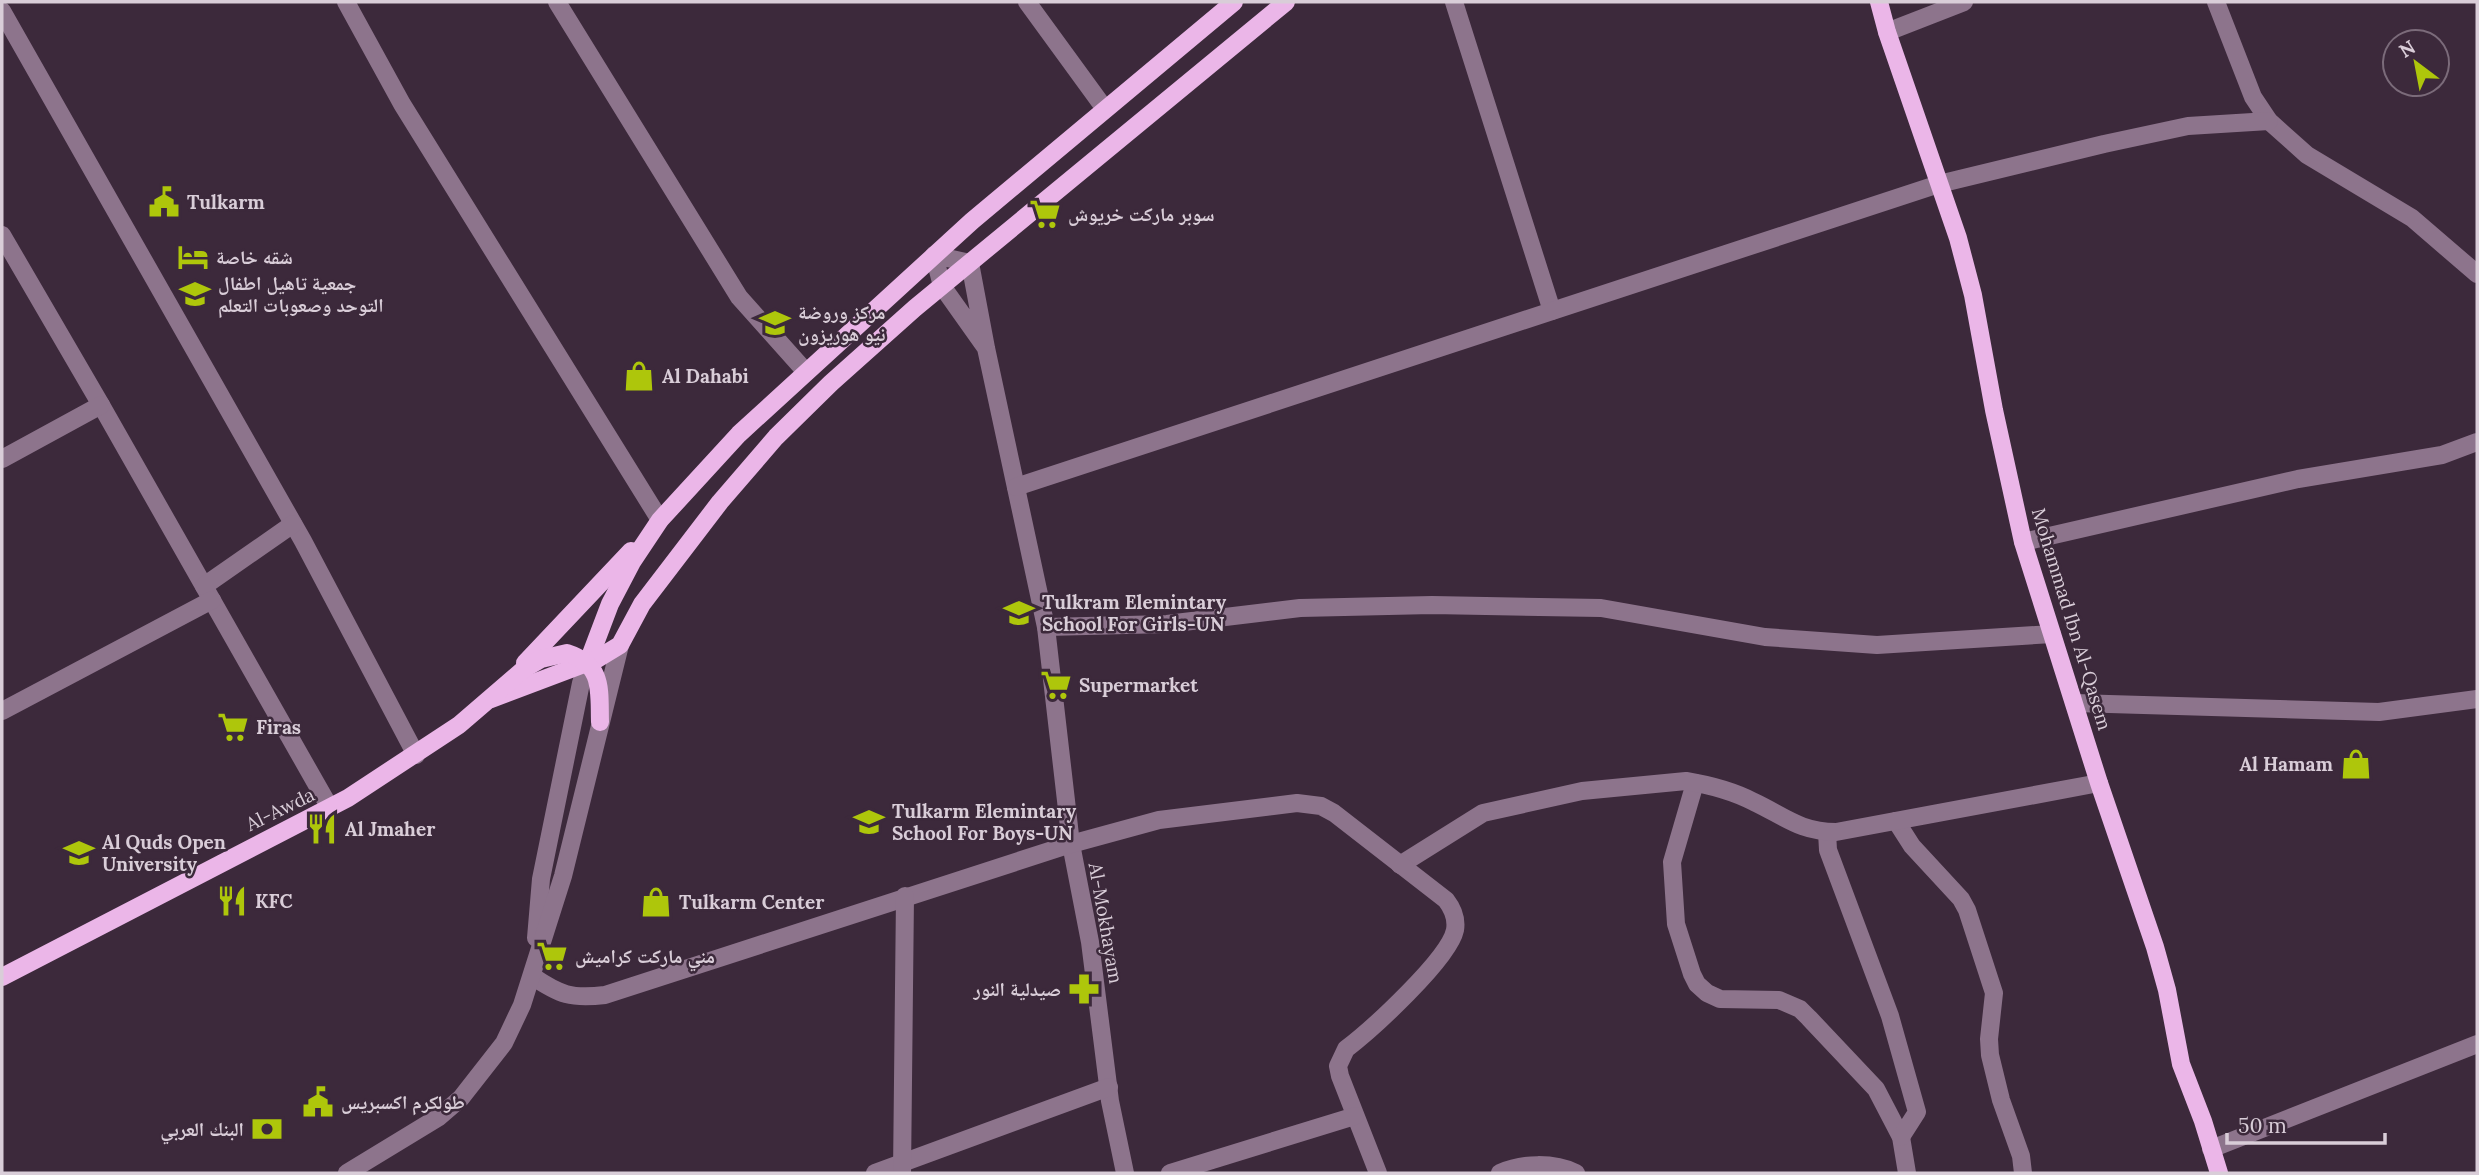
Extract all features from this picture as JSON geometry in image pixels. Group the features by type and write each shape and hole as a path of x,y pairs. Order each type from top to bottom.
{"main road":[{"path":"491,699 740,434 806,372 934,255 1234,2"},
{"path":"587,663 620,645 642,604 720,502 776,437 831,383 942,286 1286,2"},
{"path":"1870,2 1886,32"},
{"path":"1879,2 1886,32"},
{"name":"Mohammad Ibn Al-Qasem","path":"1886,32 1958,238 1973,295 1994,410 2023,542 2099,783 2155,947 2181,1064 2218,1173"},
{"path":"587,663 610,604 632,562 660,520"},
{"path":"491,699 524,669 541,660 567,653 587,663 595,673 600,722"},
{"name":"Al-Awda","path":"2,977 330,808 416,755 491,699"}],"street":[{"path":"346,2 402,104 660,520"},
{"path":"556,2 739,297 806,372"},
{"path":"1027,2 1105,109"},
{"path":"1454,2 1552,311"},
{"path":"1886,32 1964,2"},
{"path":"2216,2 2253,97 2269,121 2307,155 2412,218 2477,274"},
{"path":"2,11 293,524 416,755"},
{"path":"1016,486 1939,184 2104,144 2188,127 2269,121"},
{"path":"2,235 330,808"},
{"path":"970,263 934,255 942,286 986,348"},
{"name":"Al-Mokhayam","path":"970,263 1046,627 1071,844 1090,942 1108,1087 1125,1173"},
{"path":"2,459 101,405"},
{"path":"2023,542 2298,479 2442,455 2477,442"},
{"path":"2,711 208,593 293,524"},
{"path":"1046,627 1167,624 1300,608 1432,605 1601,608 1765,636 1878,645 2052,634"},
{"path":"347,1173 439,1117 481,1076 504,1043 522,1005 563,876 620,645"},
{"path":"532,976 541,879 587,663"},
{"path":"2075,703 2379,712 2477,699"},
{"path":"1400,865 1483,813 1582,791 1686,781 1734,793 1803,828 1827,832 2099,783"},
{"path":"1695,783 1672,862 1676,924 1692,974 1707,993 1720,999 1779,1000 1800,1009 1867,1078 1901,1137 1907,1173"},
{"path":"532,976 556,992 570,997 605,995 905,896 1071,844 1159,820 1297,803 1321,806 1334,813 1446,901 1455,920 1451,942 1422,980 1346,1049 1341,1057 1340,1076 1378,1173"},
{"path":"1896,821 1912,846 1961,899 1967,910 1994,993 1990,1055 2024,1173"},
{"path":"1827,832 1828,850 1890,1016 1917,1112 1901,1137"},
{"path":"902,1167 905,896"},
{"path":"2211,1149 2477,1044"},
{"path":"882,1172 902,1167 1108,1087"},
{"path":"1170,1173 1355,1116"},
{"path":"1500,1173 1523,1166 1553,1166 1576,1173"}],"place":[{"name":"Tulkarm","path":"164,202"},
{"name":"سوبر ماركت خريوش","path":"1045,214"},
{"name":"شقه خاصة","path":"193,257"},
{"name":"جمعية تاهيل اطفال التوحد وصعوبات التعلم","path":"195,294"},
{"name":"مركز وروضة نيو هوريزون","path":"775,323"},
{"name":"Al Dahabi","path":"639,376"},
{"name":"Tulkram Elemintary School For Girls-UN","path":"1019,613"},
{"name":"Supermarket","path":"1056,685"},
{"name":"Firas","path":"233,727"},
{"name":"Al Hamam","path":"2356,764"},
{"name":"Tulkarm Elemintary School For Boys-UN","path":"869,822"},
{"name":"Al Jmaher","path":"322,829"},
{"name":"Al Quds Open University","path":"79,853"},
{"name":"KFC","path":"232,901"},
{"name":"Tulkarm Center","path":"656,902"},
{"name":"مني ماركت كراميش","path":"552,956"},
{"name":"صيدلية النور","path":"1084,989"},
{"name":"طولكرم اكسبريس","path":"318,1102"},
{"name":"البنك العربي","path":"267,1129"}]}
